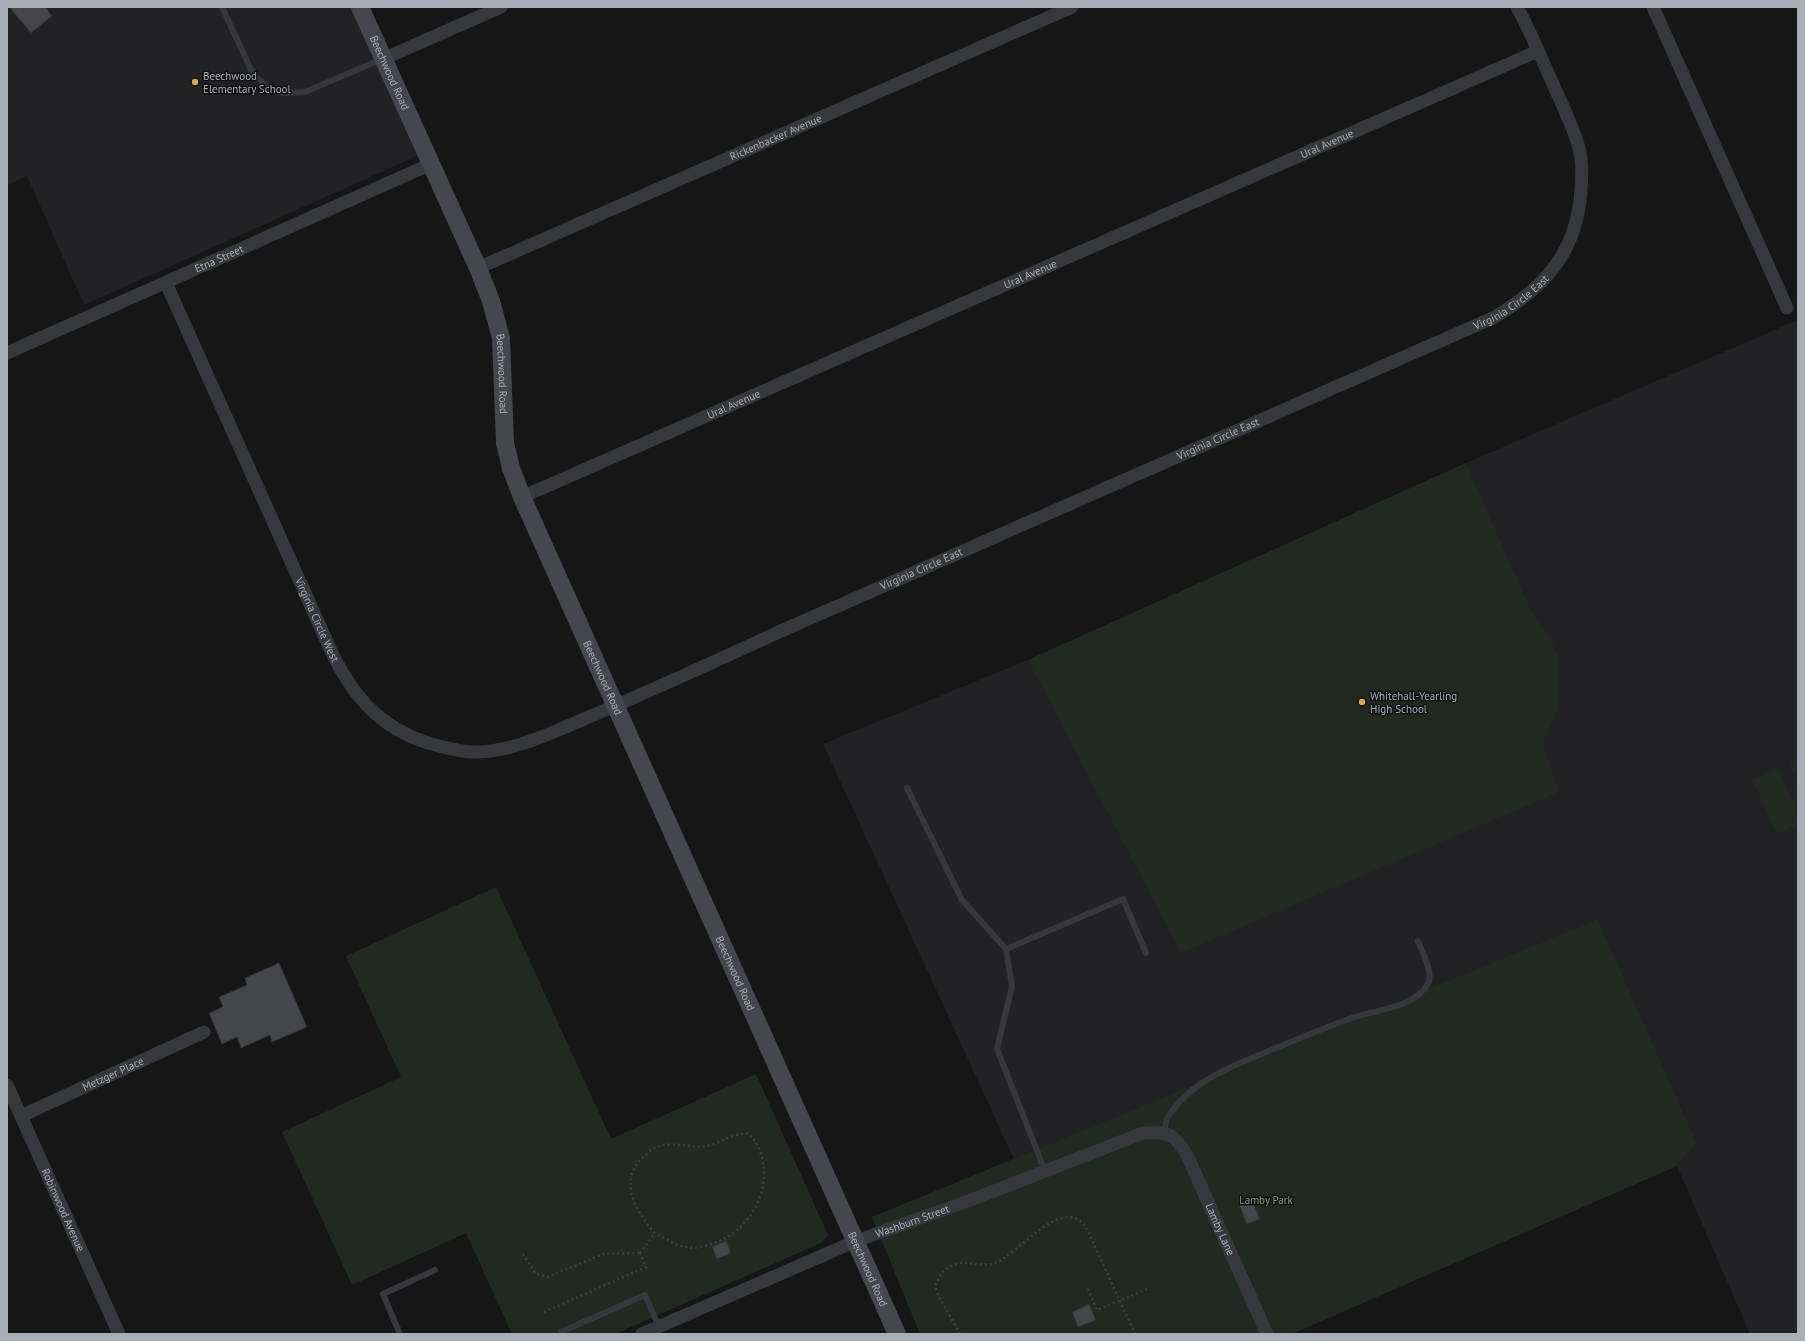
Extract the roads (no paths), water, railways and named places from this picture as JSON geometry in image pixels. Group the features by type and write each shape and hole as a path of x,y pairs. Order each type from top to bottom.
{"street":[{"name":"Beechwood Road","path":"360,7 478,268 491,301 501,338 505,443 511,468 522,497 897,1334"},
{"path":"383,59 501,7"},
{"name":"Rickenbacker Avenue","path":"478,268 1072,7"},
{"name":"Virginia Circle East","path":"615,706 848,601 1495,317 1521,301 1540,285 1553,270 1564,250 1575,226 1580,200 1582,174 1580,149 1538,51 1517,7"},
{"path":"1653,7 1787,308"},
{"name":"Ural Avenue","path":"522,497 1538,51"},
{"name":"Etna Street","path":"7,353 431,164"},
{"name":"Virginia Circle West","path":"166,283 335,659 360,699 375,713 404,734 450,749 474,752 524,743 615,706"},
{"name":"Metzger Place","path":"21,1116 204,1032"},
{"name":"Robinwood Avenue","path":"7,1085 119,1334"},
{"name":"Washburn Street","path":"642,1334 856,1241 972,1200 1143,1133 1164,1132"},
{"name":"Lamby Lane","path":"1164,1132 1178,1141 1187,1155 1267,1334"}],"lane":[{"path":"222,7 253,74 267,87 283,93 305,92 383,59"},
{"path":"907,788 962,900 1006,949 1012,986 997,1050 1045,1171"},
{"path":"1006,949 1123,899 1146,953"},
{"path":"1164,1132 1168,1116 1180,1101 1212,1076 1307,1035 1353,1017 1390,1008 1416,996 1428,984 1431,976 1418,941"},
{"path":"400,1334 384,1294 435,1270"},
{"path":"562,1334 561,1332 645,1295 659,1327"}],"place":[{"name":"Beechwood Elementary School","path":"195,82"},
{"name":"Whitehall-Yearling High School","path":"1362,702"}],"park label":[{"name":"Lamby Park","path":"1266,1200"}]}
